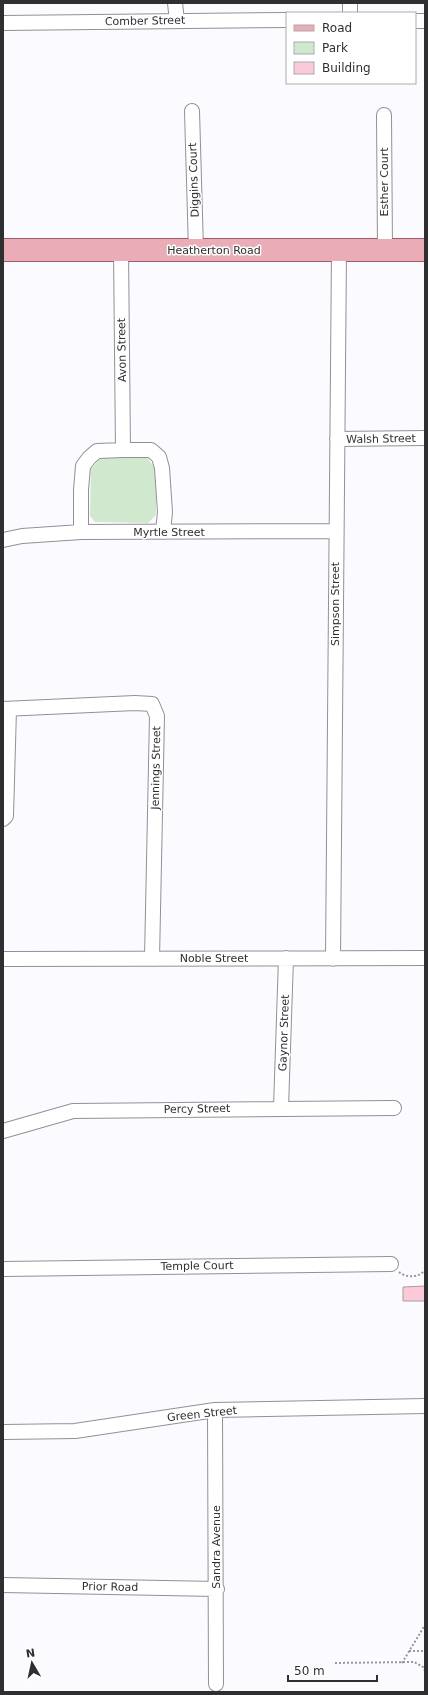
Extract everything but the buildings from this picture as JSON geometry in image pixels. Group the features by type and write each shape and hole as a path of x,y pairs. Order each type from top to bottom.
{"main road":[{"name":"Heatherton Road","path":"3,250 425,250"}],"street":[{"path":"175,3 177,21"},
{"name":"Comber Street","path":"3,23 286,20"},
{"name":"Diggins Court","path":"192,110 196,250"},
{"name":"Esther Court","path":"384,115 384,250"},
{"name":"Avon Street","path":"121,249 123,450"},
{"name":"Simpson Street","path":"333,959 339,250"},
{"name":"Walsh Street","path":"337,439 425,438"},
{"path":"81,532 81,490 83,466 97,451 151,450 159,458 162,468 165,512 163,532"},
{"name":"Myrtle Street","path":"3,540 22,536 81,532 336,531"},
{"name":"Jennings Street","path":"6,709 135,703 152,704 157,716 152,958"},
{"path":"3,819 6,816 6,709"},
{"name":"Gaynor Street","path":"281,1108 286,958"},
{"name":"Noble Street","path":"3,959 425,958"},
{"name":"Percy Street","path":"3,1131 74,1111 394,1108"},
{"name":"Temple Court","path":"3,1269 391,1264"},
{"name":"Green Street","path":"3,1432 75,1431 215,1410 425,1406"},
{"name":"Sandra Avenue","path":"215,1410 217,1589 216,1684"},
{"name":"Prior Road","path":"3,1584 217,1589"}],"path":[{"path":"391,1264 401,1274 413,1277 423,1273 425,1270"},
{"path":"402,1663 425,1625"},
{"path":"409,1651 425,1651"},
{"path":"335,1663 414,1662 423,1667 425,1671"}],"green space":[{"path":"101,458 147,458 156,469 156,515 148,523 95,522 90,516 91,469"}]}
